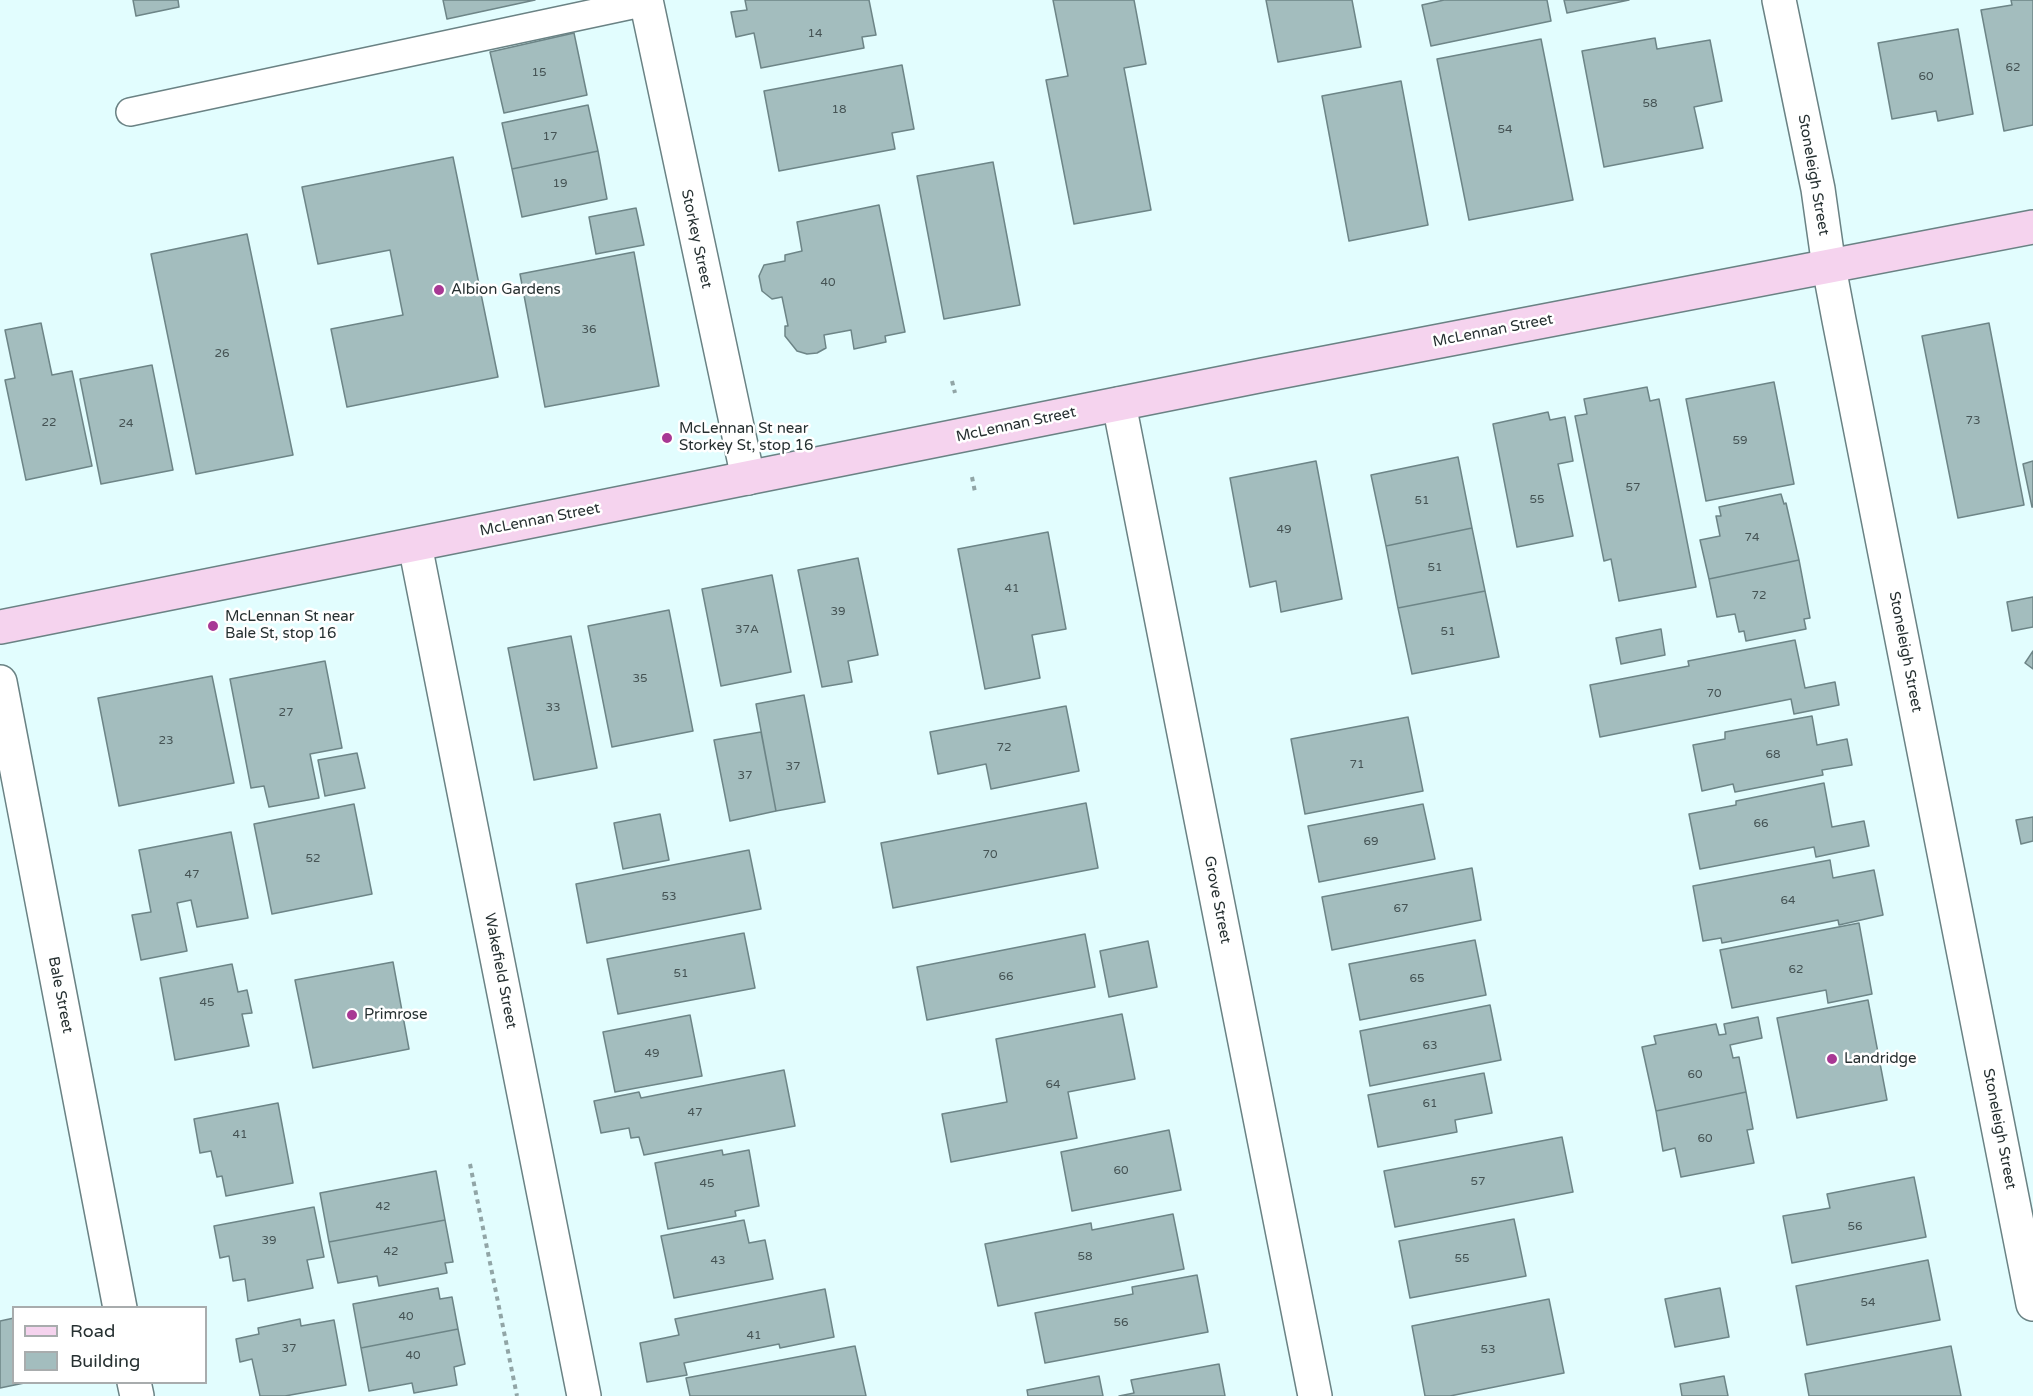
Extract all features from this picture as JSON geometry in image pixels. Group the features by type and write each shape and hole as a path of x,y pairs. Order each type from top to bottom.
{"street":[{"name":"Stoneleigh Street","path":"1779,0 1818,189 1829,267 2033,1304"},
{"name":"Storkey Street","path":"646,1 748,478"},
{"name":"McLennan Street","path":"0,627 1119,404 2033,227"},
{"name":"Grove Street","path":"1119,404 1315,1396"},
{"name":"Wakefield Street","path":"415,545 584,1396"},
{"name":"Bale Street","path":"0,682 120,1306"}],"lane":[{"path":"130,112 646,1"}],"path":[{"path":"952,381 955,394"},
{"path":"972,477 975,492"},
{"path":"470,1164 517,1396"}],"building":[{"path":"133,0 178,0 179,7 136,16"},
{"path":"443,0 535,0 447,19"},
{"path":"745,0 869,0 876,35 862,37 864,48 761,68 754,33 736,37 731,12 747,10"},
{"path":"1053,0 1134,0 1146,64 1124,68 1151,210 1074,224 1046,80 1068,76"},
{"path":"1266,0 1352,0 1361,47 1278,62"},
{"path":"1444,0 1547,0 1551,21 1431,46 1422,5"},
{"path":"1564,0 1629,0 1567,13"},
{"path":"2011,0 2033,0 2033,125 2004,131 1981,10 2012,5"},
{"path":"1958,29 1973,114 1938,121 1936,111 1892,119 1878,43"},
{"path":"574,33 587,95 504,113 490,52"},
{"path":"1655,38 1657,49 1710,40 1722,101 1694,107 1703,148 1604,167 1582,51"},
{"path":"1541,39 1573,200 1469,220 1437,59"},
{"path":"902,65 914,129 892,133 895,149 779,171 764,91"},
{"path":"1401,81 1428,225 1349,241 1322,96"},
{"path":"588,105 598,151 512,169 502,123"},
{"path":"598,151 607,199 522,217 512,169"},
{"name":"Albion Gardens","path":"453,157 498,377 347,407 331,329 403,315 390,250 318,264 302,187"},
{"path":"993,162 1020,305 944,319 917,176"},
{"path":"879,205 905,332 885,336 886,342 854,349 851,330 824,335 826,348 817,353 807,354 797,351 785,336 785,326 788,326 782,297 772,299 762,291 759,276 764,265 785,261 785,255 802,251 797,222"},
{"path":"636,208 644,245 596,254 589,217"},
{"path":"247,234 293,455 196,474 151,254"},
{"path":"634,252 659,386 545,407 520,274"},
{"path":"41,323 52,375 72,371 92,466 26,480 5,380 15,378 5,330"},
{"path":"1989,323 2024,505 1958,518 1922,336"},
{"path":"152,365 173,470 101,484 80,379"},
{"path":"1774,382 1794,484 1706,501 1686,399"},
{"path":"1647,387 1650,401 1659,399 1696,587 1619,601 1611,559 1604,561 1575,416 1587,414 1584,399"},
{"path":"1548,412 1550,420 1565,417 1573,461 1558,464 1573,536 1517,547 1493,424"},
{"path":"1458,457 1472,528 1386,546 1371,475"},
{"path":"1316,461 1342,599 1281,612 1276,581 1250,587 1230,478"},
{"path":"2033,461 2033,507 2032,507 2023,464"},
{"path":"1781,494 1784,504 1786,503 1799,560 1709,579 1700,540 1720,536 1716,516 1721,516 1719,507"},
{"path":"1472,528 1485,591 1398,608 1386,546"},
{"path":"1048,532 1066,629 1032,635 1040,678 985,689 958,549"},
{"path":"858,558 878,655 848,661 852,682 822,687 798,570"},
{"path":"1799,560 1810,618 1804,619 1806,629 1746,641 1744,631 1739,632 1735,614 1717,617 1709,579"},
{"path":"772,575 791,672 721,686 702,589"},
{"path":"1485,591 1499,657 1412,674 1398,608"},
{"path":"2033,597 2033,627 2012,631 2007,602"},
{"path":"669,610 693,731 612,747 588,626"},
{"path":"1661,629 1665,655 1621,664 1616,638"},
{"path":"571,636 597,768 534,780 508,648"},
{"path":"1795,640 1805,688 1835,682 1839,705 1794,714 1791,699 1600,737 1590,685 1689,666 1688,661"},
{"path":"2033,651 2033,669 2025,663"},
{"path":"325,661 342,748 310,754 319,798 269,807 264,786 251,788 230,679"},
{"path":"212,676 234,783 119,806 98,698"},
{"path":"804,695 825,802 776,811 756,704"},
{"path":"1066,706 1079,771 991,789 986,764 938,774 930,732"},
{"path":"1812,716 1817,745 1847,739 1852,765 1822,770 1823,775 1735,792 1733,784 1702,791 1693,745 1725,739 1725,732"},
{"path":"1408,717 1423,791 1305,814 1291,739"},
{"path":"761,732 776,811 730,821 714,740"},
{"path":"357,753 365,788 325,796 318,760"},
{"path":"1824,783 1832,827 1864,821 1869,846 1816,857 1814,847 1700,869 1689,814 1736,805 1736,801"},
{"path":"1086,803 1098,868 893,908 881,843"},
{"path":"354,804 372,894 272,914 254,824"},
{"path":"1423,804 1435,859 1319,882 1308,826"},
{"path":"660,814 669,860 623,869 614,823"},
{"path":"2033,817 2033,841 2021,844 2016,820"},
{"path":"231,832 248,918 197,927 191,900 177,903 187,951 141,960 132,915 151,912 139,850"},
{"path":"749,850 761,909 587,943 576,884"},
{"path":"1830,860 1833,878 1874,870 1883,915 1839,925 1838,920 1722,943 1721,938 1703,941 1693,886"},
{"path":"1472,868 1481,920 1332,950 1322,897"},
{"path":"1859,923 1872,994 1828,1003 1826,990 1732,1008 1720,950"},
{"path":"744,933 755,988 618,1014 607,959"},
{"path":"1085,934 1095,987 927,1020 917,967"},
{"path":"1475,940 1486,995 1360,1020 1349,964"},
{"path":"1148,941 1157,987 1109,997 1100,951"},
{"name":"Primrose","path":"393,962 409,1049 313,1068 295,980"},
{"path":"232,964 238,992 247,990 252,1013 242,1014 249,1046 175,1060 160,978"},
{"name":"Landridge","path":"1868,1000 1887,1100 1797,1118 1777,1018"},
{"path":"1490,1005 1501,1060 1370,1086 1360,1031"},
{"path":"1122,1014 1135,1079 1068,1092 1077,1138 951,1162 942,1114 1007,1102 996,1039"},
{"path":"690,1015 702,1076 615,1092 603,1032"},
{"path":"1758,1017 1762,1038 1730,1045 1733,1058 1739,1057 1746,1092 1656,1111 1642,1047 1656,1044 1654,1036 1716,1024 1719,1035 1726,1034 1724,1024"},
{"path":"784,1070 795,1126 644,1155 639,1137 631,1138 629,1128 601,1133 594,1101 639,1092 641,1098"},
{"path":"1484,1073 1492,1113 1455,1120 1457,1132 1378,1147 1368,1095"},
{"path":"1746,1092 1753,1129 1747,1130 1754,1163 1681,1177 1675,1148 1663,1151 1656,1111"},
{"path":"278,1103 293,1183 226,1196 222,1176 217,1177 211,1151 200,1153 194,1119"},
{"path":"1169,1130 1181,1190 1072,1211 1061,1152"},
{"path":"1562,1137 1573,1192 1395,1227 1384,1171"},
{"path":"722,1150 723,1155 749,1150 759,1206 735,1211 736,1216 668,1229 655,1163"},
{"path":"436,1171 445,1220 329,1242 320,1193"},
{"path":"1914,1177 1926,1237 1792,1263 1783,1216 1830,1208 1827,1194"},
{"path":"314,1207 324,1257 307,1260 313,1288 248,1301 245,1279 233,1281 229,1256 220,1258 214,1226"},
{"path":"1173,1214 1184,1269 998,1306 985,1244 1091,1223 1092,1230"},
{"path":"1514,1219 1526,1276 1410,1298 1399,1241"},
{"path":"445,1220 453,1262 445,1263 447,1273 379,1286 377,1276 338,1283 329,1242"},
{"path":"744,1220 749,1243 765,1240 773,1279 674,1298 661,1236"},
{"path":"1928,1260 1940,1320 1807,1345 1796,1286"},
{"path":"1197,1275 1208,1332 1045,1363 1035,1313 1133,1294 1132,1287"},
{"path":"438,1288 440,1299 452,1297 458,1329 361,1348 353,1304"},
{"path":"1720,1288 1729,1337 1675,1347 1665,1299"},
{"path":"825,1289 834,1337 780,1348 779,1344 684,1363 687,1375 647,1382 640,1343 679,1335 675,1319"},
{"path":"1549,1299 1564,1373 1450,1396 1425,1396 1412,1326"},
{"path":"12,1318 12,1384 19,1384 0,1388 0,1321"},
{"path":"300,1319 301,1326 334,1320 346,1385 285,1396 260,1396 252,1359 240,1362 236,1339 259,1334 258,1328"},
{"path":"458,1329 465,1364 454,1367 457,1385 414,1393 412,1383 369,1391 361,1348"},
{"path":"855,1346 866,1396 690,1396 686,1378"},
{"path":"1951,1346 1961,1396 1809,1396 1805,1374"},
{"path":"1219,1364 1225,1396 1119,1396 1134,1393 1131,1380"},
{"path":"1099,1376 1103,1396 1028,1396 1027,1390"},
{"path":"1724,1376 1728,1396 1682,1396 1680,1384"}],"place":[{"name":"Albion Gardens","path":"439,290"},
{"name":"McLennan St near Storkey St, stop 16","path":"667,438"},
{"name":"McLennan St near Bale St, stop 16","path":"213,626"},
{"name":"Primrose","path":"352,1015"},
{"name":"Landridge","path":"1832,1059"}]}
